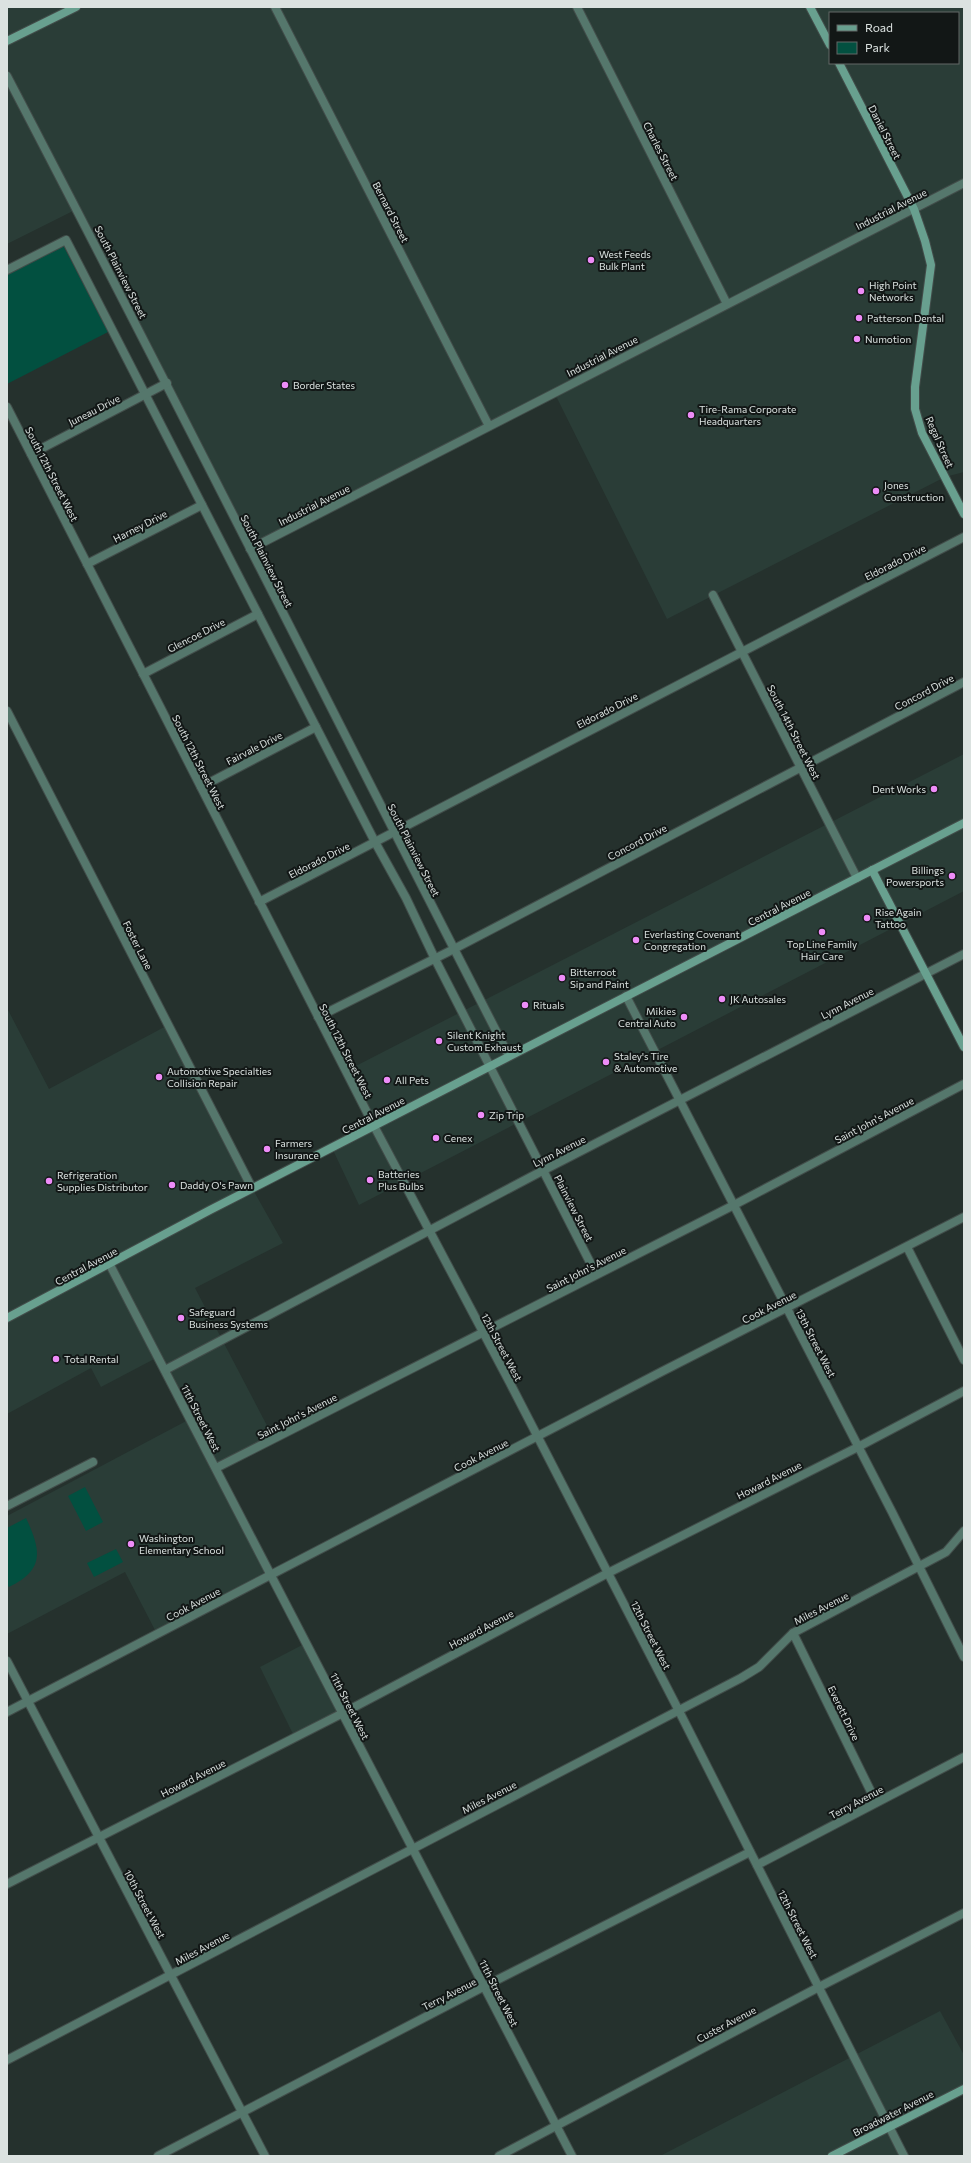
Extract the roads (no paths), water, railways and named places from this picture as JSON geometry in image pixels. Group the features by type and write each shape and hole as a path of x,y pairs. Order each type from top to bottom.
{"main road":[{"path":"7,41 65,10 76,7"},
{"path":"810,7 829,43"},
{"name":"Daniel Street","path":"840,64 914,209"},
{"name":"Regal Street","path":"914,209 931,265 915,387 915,409 922,433 964,514"},
{"name":"Central Avenue","path":"7,1318 110,1265 252,1188 964,823"},
{"path":"872,870 964,1047"},
{"name":"Broadwater Avenue","path":"832,2156 964,2089"}],"street":[{"name":"Bernard Street","path":"275,7 489,426"},
{"name":"Charles Street","path":"577,7 727,304"},
{"name":"South Plainview Street","path":"7,76 166,383 393,832 509,1056"},
{"name":"Industrial Avenue","path":"250,549 964,183"},
{"path":"7,270 66,240 375,842 406,898 434,959 489,1066"},
{"name":"Juneau Drive","path":"31,454 166,383"},
{"name":"South 12th Street West","path":"7,407 374,1126"},
{"name":"Harney Drive","path":"87,564 202,505"},
{"name":"Eldorado Drive","path":"259,902 964,537"},
{"name":"South 14th Street West","path":"713,596 743,651 857,878"},
{"name":"Glencoe Drive","path":"143,674 258,614"},
{"name":"Concord Drive","path":"318,1017 454,949 964,682"},
{"name":"Foster Lane","path":"7,711 252,1188"},
{"name":"Fairvale Drive","path":"200,787 316,727"},
{"name":"Lynn Avenue","path":"165,1370 544,1170 964,954"},
{"name":"13th Street West","path":"626,996 788,1308 964,1657"},
{"name":"Plainview Street","path":"489,1066 544,1170 596,1274"},
{"name":"Saint John's Avenue","path":"216,1468 734,1205 964,1084"},
{"name":"12th Street West","path":"374,1126 608,1572 904,2156"},
{"name":"Cook Avenue","path":"7,1712 964,1217"},
{"path":"907,1247 964,1360"},
{"name":"11th Street West","path":"110,1265 572,2156"},
{"name":"Howard Avenue","path":"7,1884 343,1713 608,1572 858,1447 964,1391"},
{"path":"7,1506 92,1462"},
{"name":"Miles Avenue","path":"7,2060 679,1711 759,1667 793,1633 946,1552 964,1531"},
{"name":"Everett Drive","path":"793,1633 876,1802"},
{"name":"10th Street West","path":"7,1661 265,2156"},
{"name":"Terry Avenue","path":"757,1865 964,1757"},
{"name":"Terry Avenue","path":"158,2156 485,1986 750,1852"},
{"name":"Custer Avenue","path":"499,2156 819,1986 964,1913"}],"place":[{"name":"West Feeds Bulk Plant","path":"591,260"},
{"name":"High Point Networks","path":"861,291"},
{"name":"Patterson Dental","path":"859,318"},
{"name":"Numotion","path":"857,339"},
{"name":"Border States","path":"285,385"},
{"name":"Tire-Rama Corporate Headquarters","path":"691,415"},
{"name":"Jones Construction","path":"876,491"},
{"name":"Dent Works","path":"934,789"},
{"name":"Billings Powersports","path":"952,876"},
{"name":"Rise Again Tattoo","path":"867,918"},
{"name":"Top Line Family Hair Care","path":"822,932"},
{"name":"Everlasting Covenant Congregation","path":"636,940"},
{"name":"Bitterroot Sip and Paint","path":"562,978"},
{"name":"JK Autosales","path":"722,999"},
{"name":"Rituals","path":"525,1005"},
{"name":"Mikies Central Auto","path":"684,1017"},
{"name":"Silent Knight Custom Exhaust","path":"439,1041"},
{"name":"Staley's Tire & Automotive","path":"606,1062"},
{"name":"Automotive Specialties Collision Repair","path":"159,1077"},
{"name":"All Pets","path":"387,1080"},
{"name":"Zip Trip","path":"481,1115"},
{"name":"Cenex","path":"436,1138"},
{"name":"Farmers Insurance","path":"267,1149"},
{"name":"Batteries Plus Bulbs","path":"370,1180"},
{"name":"Refrigeration Supplies Distributor","path":"49,1181"},
{"name":"Daddy O's Pawn","path":"172,1185"},
{"name":"Safeguard Business Systems","path":"181,1318"},
{"name":"Total Rental","path":"56,1359"},
{"name":"Washington Elementary School","path":"131,1544"}]}
